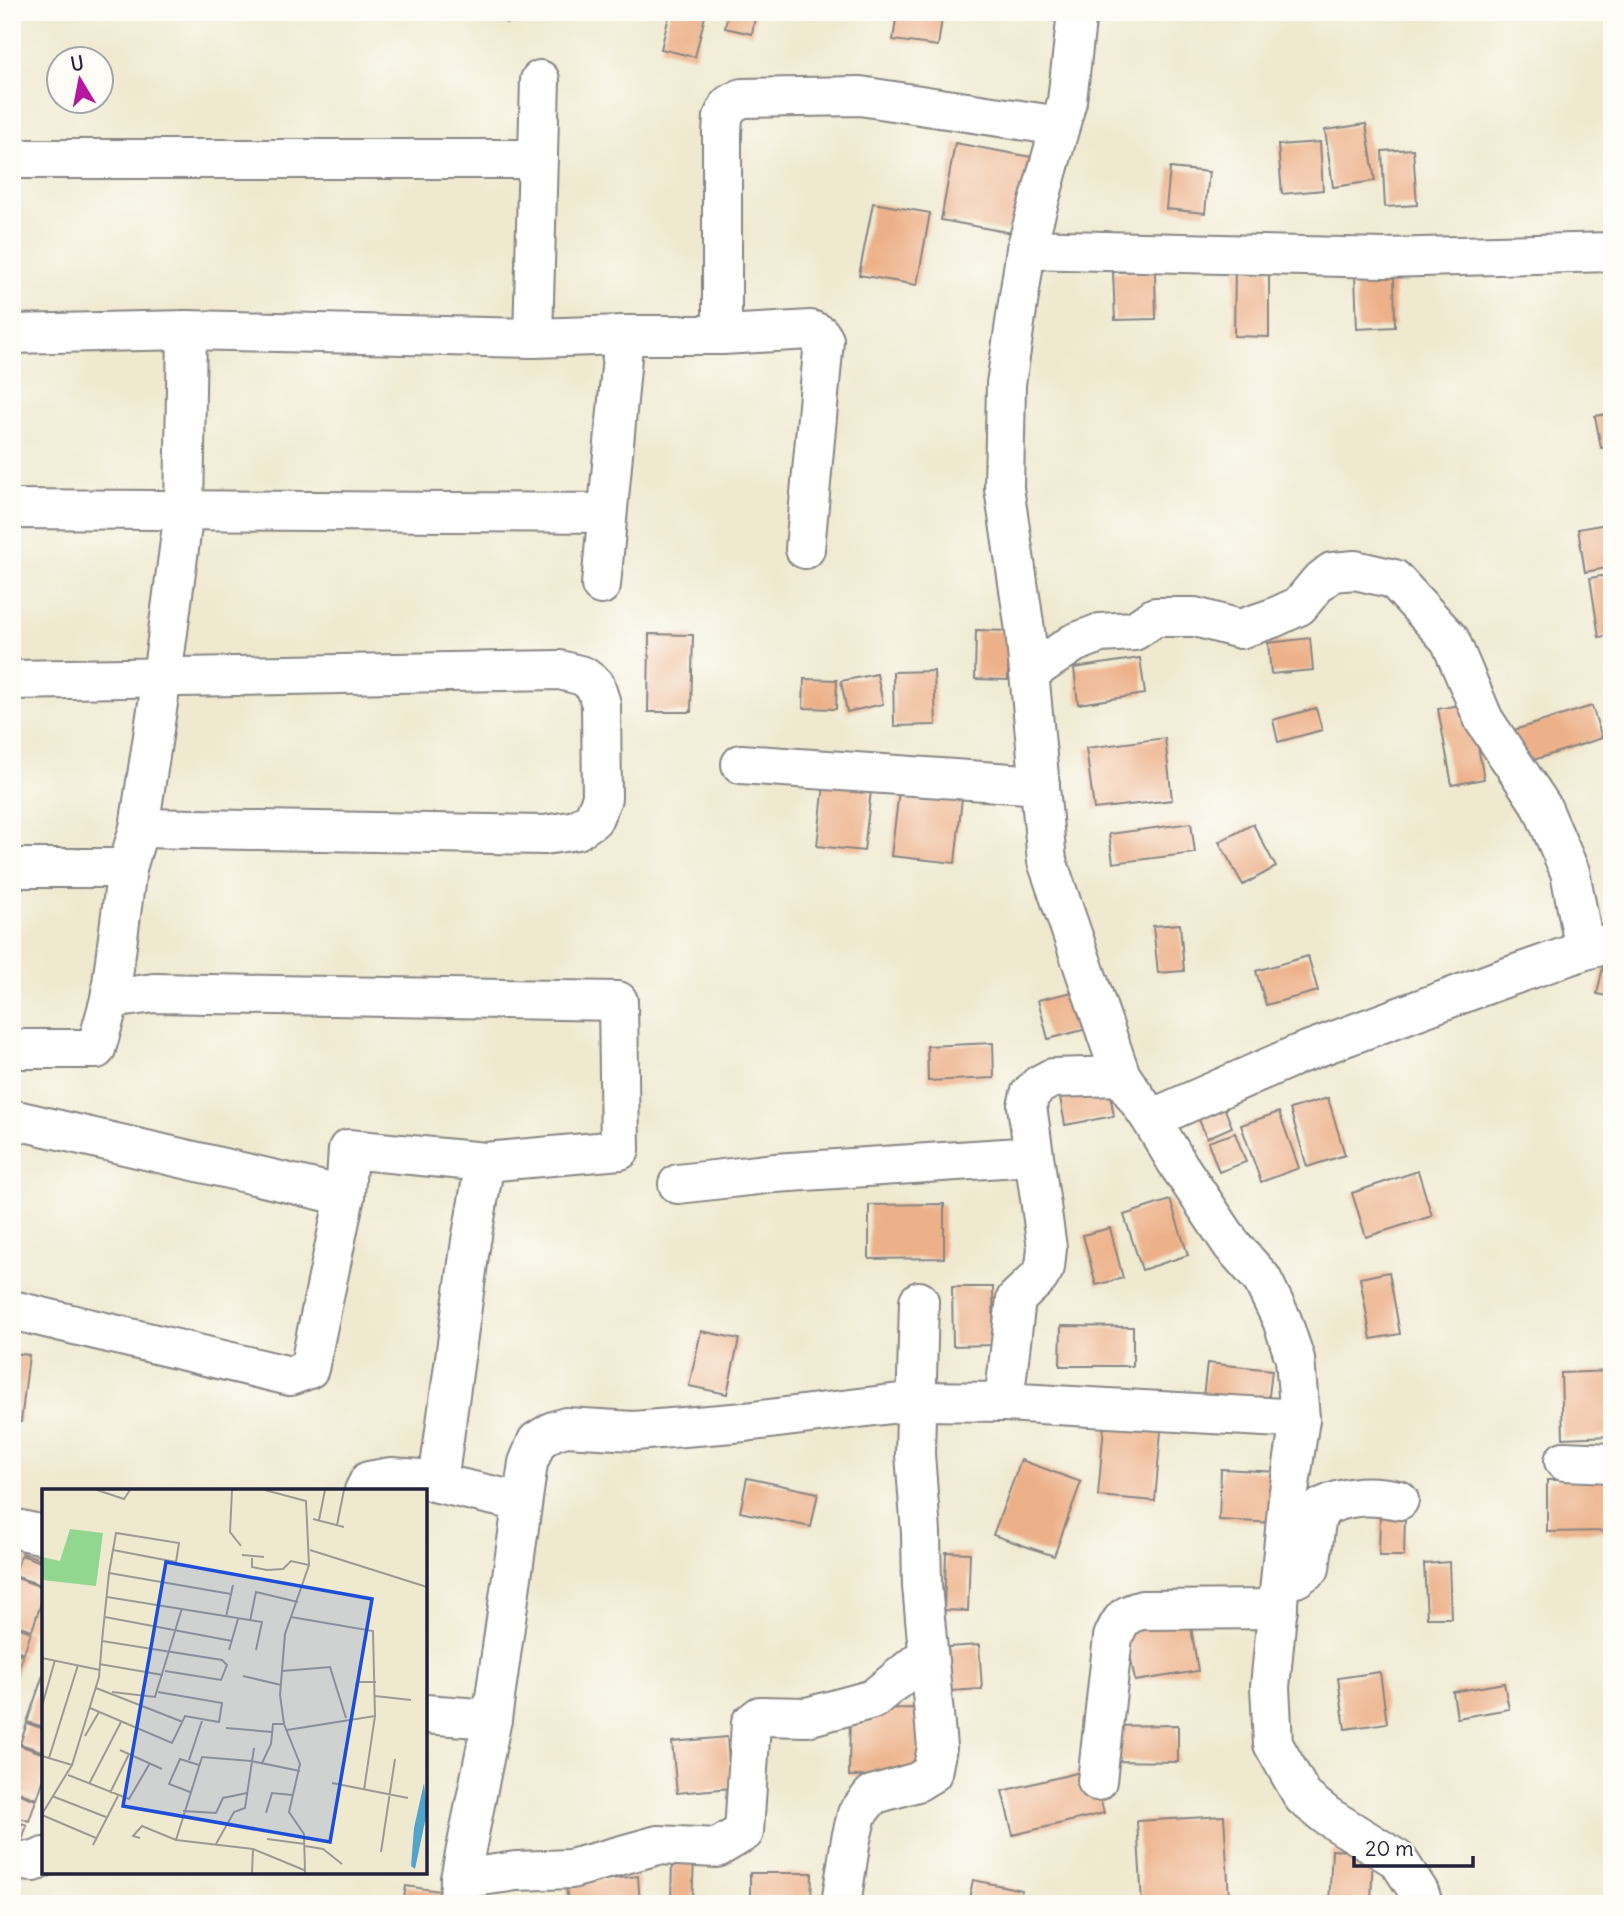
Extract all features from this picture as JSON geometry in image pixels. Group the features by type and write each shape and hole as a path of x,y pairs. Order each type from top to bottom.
{"street":[{"path":"1077,12 1067,102 1026,249 1006,384 1003,488 1025,631 1046,861 1121,1076 1232,1245 1262,1279 1282,1320 1295,1360 1300,1419 1288,1498 1270,1687 1273,1744 1303,1797 1327,1816 1398,1860 1419,1892 1423,1904"},
{"path":"533,338 540,80"},
{"path":"722,335 722,133 723,117 729,105 741,99 860,96 1060,126"},
{"path":"12,159 538,159"},
{"path":"1026,249 1384,258 1612,252"},
{"path":"12,334 187,330 533,338 722,335 811,330 820,334 824,340 806,548"},
{"path":"12,1049 96,1049 110,999 127,868 139,828 162,677 184,511 187,330"},
{"path":"601,584 624,335"},
{"path":"12,509 607,513"},
{"path":"1029,673 1074,643 1100,634 1134,631 1155,617 1195,617 1240,629 1299,606 1318,583 1332,572 1355,570 1394,579 1450,640 1484,720 1542,807 1598,946 1483,985 1299,1054 1151,1119"},
{"path":"12,680 560,670 583,676 595,685 601,704 602,798 593,819 577,830 544,835 139,828"},
{"path":"741,764 1040,785"},
{"path":"12,868 127,868"},
{"path":"12,1310 290,1376 309,1369 345,1196 348,1149 485,1162 620,1150 618,1001 154,993 110,999"},
{"path":"1004,1402 1016,1299 1039,1277 1045,1267 1048,1248 1027,1106 1030,1094 1052,1078 1121,1076"},
{"path":"12,1119 345,1196"},
{"path":"678,1184 775,1173 1033,1156"},
{"path":"438,1482 471,1241 485,1162"},
{"path":"841,1904 851,1839 858,1814 872,1795 917,1782 932,1773 937,1747 922,1586 915,1454 919,1301"},
{"path":"460,1892 492,1719 528,1462 537,1441 553,1431 566,1427 634,1431 916,1401 1004,1402 1300,1419"},
{"path":"1564,1461 1612,1463"},
{"path":"365,1489 369,1481 391,1476 438,1482 521,1502"},
{"path":"1097,1781 1113,1637 1120,1620 1128,1614 1142,1610 1279,1594 1310,1568 1316,1521 1322,1507 1341,1498 1378,1496 1399,1500"},
{"path":"12,1528 42,1535"},
{"path":"460,1892 516,1871 571,1869 657,1845 717,1848 744,1832 751,1723 760,1716 807,1717 873,1699 928,1654"},
{"path":"427,1714 492,1719"},
{"path":"12,1860 34,1862 42,1858"}],"building":[{"path":"505,12 555,12 555,17 506,23"},
{"path":"670,12 706,12 695,57 661,49"},
{"path":"728,12 756,12 752,34 725,28"},
{"path":"897,12 943,12 938,46 893,40"},
{"path":"1366,124 1375,181 1333,187 1325,130"},
{"path":"1320,142 1323,190 1282,194 1278,145"},
{"path":"955,143 1037,158 1023,235 941,220"},
{"path":"1413,149 1417,205 1385,207 1382,151"},
{"path":"1170,168 1209,172 1205,213 1166,209"},
{"path":"873,203 930,213 917,285 859,275"},
{"path":"1235,268 1269,268 1269,337 1234,336"},
{"path":"1155,271 1156,319 1115,320 1113,272"},
{"path":"1394,274 1395,327 1357,329 1355,275"},
{"path":"1612,413 1612,447 1601,448 1595,416"},
{"path":"1612,523 1612,567 1585,572 1578,529"},
{"path":"1612,574 1612,635 1599,637 1590,578"},
{"path":"976,630 1009,631 1008,680 975,679"},
{"path":"649,634 693,635 691,712 648,712"},
{"path":"1310,638 1313,670 1271,674 1268,643"},
{"path":"1140,658 1145,694 1078,704 1074,668"},
{"path":"934,671 936,725 894,726 893,672"},
{"path":"877,674 883,704 847,712 841,681"},
{"path":"804,679 837,680 836,709 803,708"},
{"path":"1470,703 1484,779 1452,785 1438,709"},
{"path":"1592,706 1602,738 1521,764 1511,731"},
{"path":"1316,708 1322,730 1278,742 1273,720"},
{"path":"1165,738 1172,800 1094,809 1086,748"},
{"path":"825,776 872,782 864,851 817,846"},
{"path":"899,791 962,798 955,863 891,856"},
{"path":"1191,823 1195,853 1113,863 1109,834"},
{"path":"1253,824 1276,867 1243,885 1219,842"},
{"path":"1180,924 1184,971 1158,973 1153,926"},
{"path":"1607,949 1612,950 1612,997 1597,994"},
{"path":"1308,956 1318,991 1266,1005 1256,971"},
{"path":"1077,991 1087,1029 1048,1039 1038,1000"},
{"path":"993,1043 994,1078 928,1081 927,1046"},
{"path":"1107,1077 1114,1116 1065,1125 1058,1086"},
{"path":"1328,1098 1345,1155 1307,1167 1290,1109"},
{"path":"1222,1102 1232,1127 1207,1138 1196,1113"},
{"path":"1279,1112 1299,1168 1261,1182 1241,1125"},
{"path":"1235,1133 1246,1162 1219,1172 1208,1142"},
{"path":"1418,1171 1432,1216 1366,1237 1352,1193"},
{"path":"1170,1200 1188,1255 1142,1270 1124,1215"},
{"path":"944,1204 944,1258 869,1259 869,1205"},
{"path":"1110,1228 1123,1278 1096,1285 1083,1235"},
{"path":"1389,1272 1400,1334 1371,1339 1360,1278"},
{"path":"952,1287 993,1287 994,1345 953,1346"},
{"path":"1061,1326 1133,1327 1133,1366 1060,1366"},
{"path":"701,1331 739,1339 727,1394 689,1386"},
{"path":"12,1353 29,1355 21,1422 12,1421"},
{"path":"1207,1363 1272,1370 1268,1404 1203,1397"},
{"path":"1612,1371 1612,1436 1563,1438 1561,1373"},
{"path":"1105,1414 1162,1419 1155,1501 1098,1496"},
{"path":"1021,1460 1081,1482 1054,1556 993,1535"},
{"path":"1221,1469 1279,1472 1277,1523 1219,1520"},
{"path":"747,1478 818,1493 811,1527 740,1512"},
{"path":"1610,1479 1610,1531 1547,1532 1547,1480"},
{"path":"1380,1515 1405,1516 1404,1556 1379,1556"},
{"path":"29,1532 42,1536 42,1559 22,1553"},
{"path":"946,1552 970,1553 968,1611 944,1610"},
{"path":"21,1555 42,1562 42,1585 14,1576"},
{"path":"1449,1562 1451,1618 1427,1618 1424,1564"},
{"path":"14,1577 42,1587 42,1601 32,1630 12,1624"},
{"path":"1190,1621 1198,1671 1135,1681 1126,1631"},
{"path":"12,1625 31,1632 24,1653 12,1649"},
{"path":"979,1645 982,1689 950,1691 948,1647"},
{"path":"12,1651 23,1655 16,1675 12,1674"},
{"path":"1380,1672 1387,1723 1345,1729 1338,1678"},
{"path":"42,1678 42,1726 27,1722"},
{"path":"1504,1683 1509,1709 1457,1718 1453,1692"},
{"path":"922,1708 922,1775 849,1776 850,1709"},
{"path":"27,1723 42,1728 42,1751 20,1744"},
{"path":"1178,1725 1178,1762 1107,1761 1107,1726"},
{"path":"727,1737 731,1788 677,1793 672,1742"},
{"path":"19,1745 42,1753 42,1784 37,1799 12,1790 12,1764"},
{"path":"1093,1769 1104,1813 1013,1835 1002,1791"},
{"path":"12,1791 36,1800 29,1821 12,1815"},
{"path":"1224,1816 1229,1898 1142,1904 1137,1821"},
{"path":"12,1820 27,1825 20,1846 12,1843"},
{"path":"1332,1850 1373,1852 1371,1904 1329,1904"},
{"path":"672,1859 694,1860 692,1904 671,1904"},
{"path":"750,1873 812,1873 811,1904 750,1904"},
{"path":"638,1876 640,1904 568,1904 566,1884"},
{"path":"973,1880 1022,1890 1019,1904 968,1904"},
{"path":"406,1886 446,1892 445,1904 403,1904"}]}
